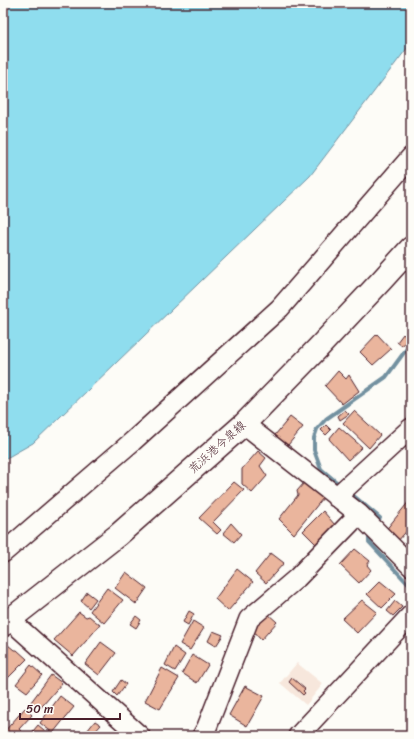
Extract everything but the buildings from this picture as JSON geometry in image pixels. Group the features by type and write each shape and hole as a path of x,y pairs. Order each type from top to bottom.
{"main road":[{"name":"荒浜港今泉線","path":"7,623 118,535 244,424 319,348 411,248"}],"street":[{"path":"3,553 133,441 280,308 411,157"},
{"path":"244,424 342,492 359,514 411,566"},
{"path":"342,492 411,428"},
{"path":"202,736 210,720 249,619 297,578 359,514"},
{"path":"298,736 411,615"},
{"path":"7,623 140,736"}],"shaded area":[{"path":"297,663 323,684 306,705 280,683"}],"water":[{"path":"3,3 411,3 411,43 310,176 33,443 3,460"}],"waterway":[{"path":"340,485 321,469 314,450 314,438 317,429 326,419 386,377 411,343"},
{"path":"349,492 380,518 377,522"},
{"path":"369,535 369,542 411,587"}]}
